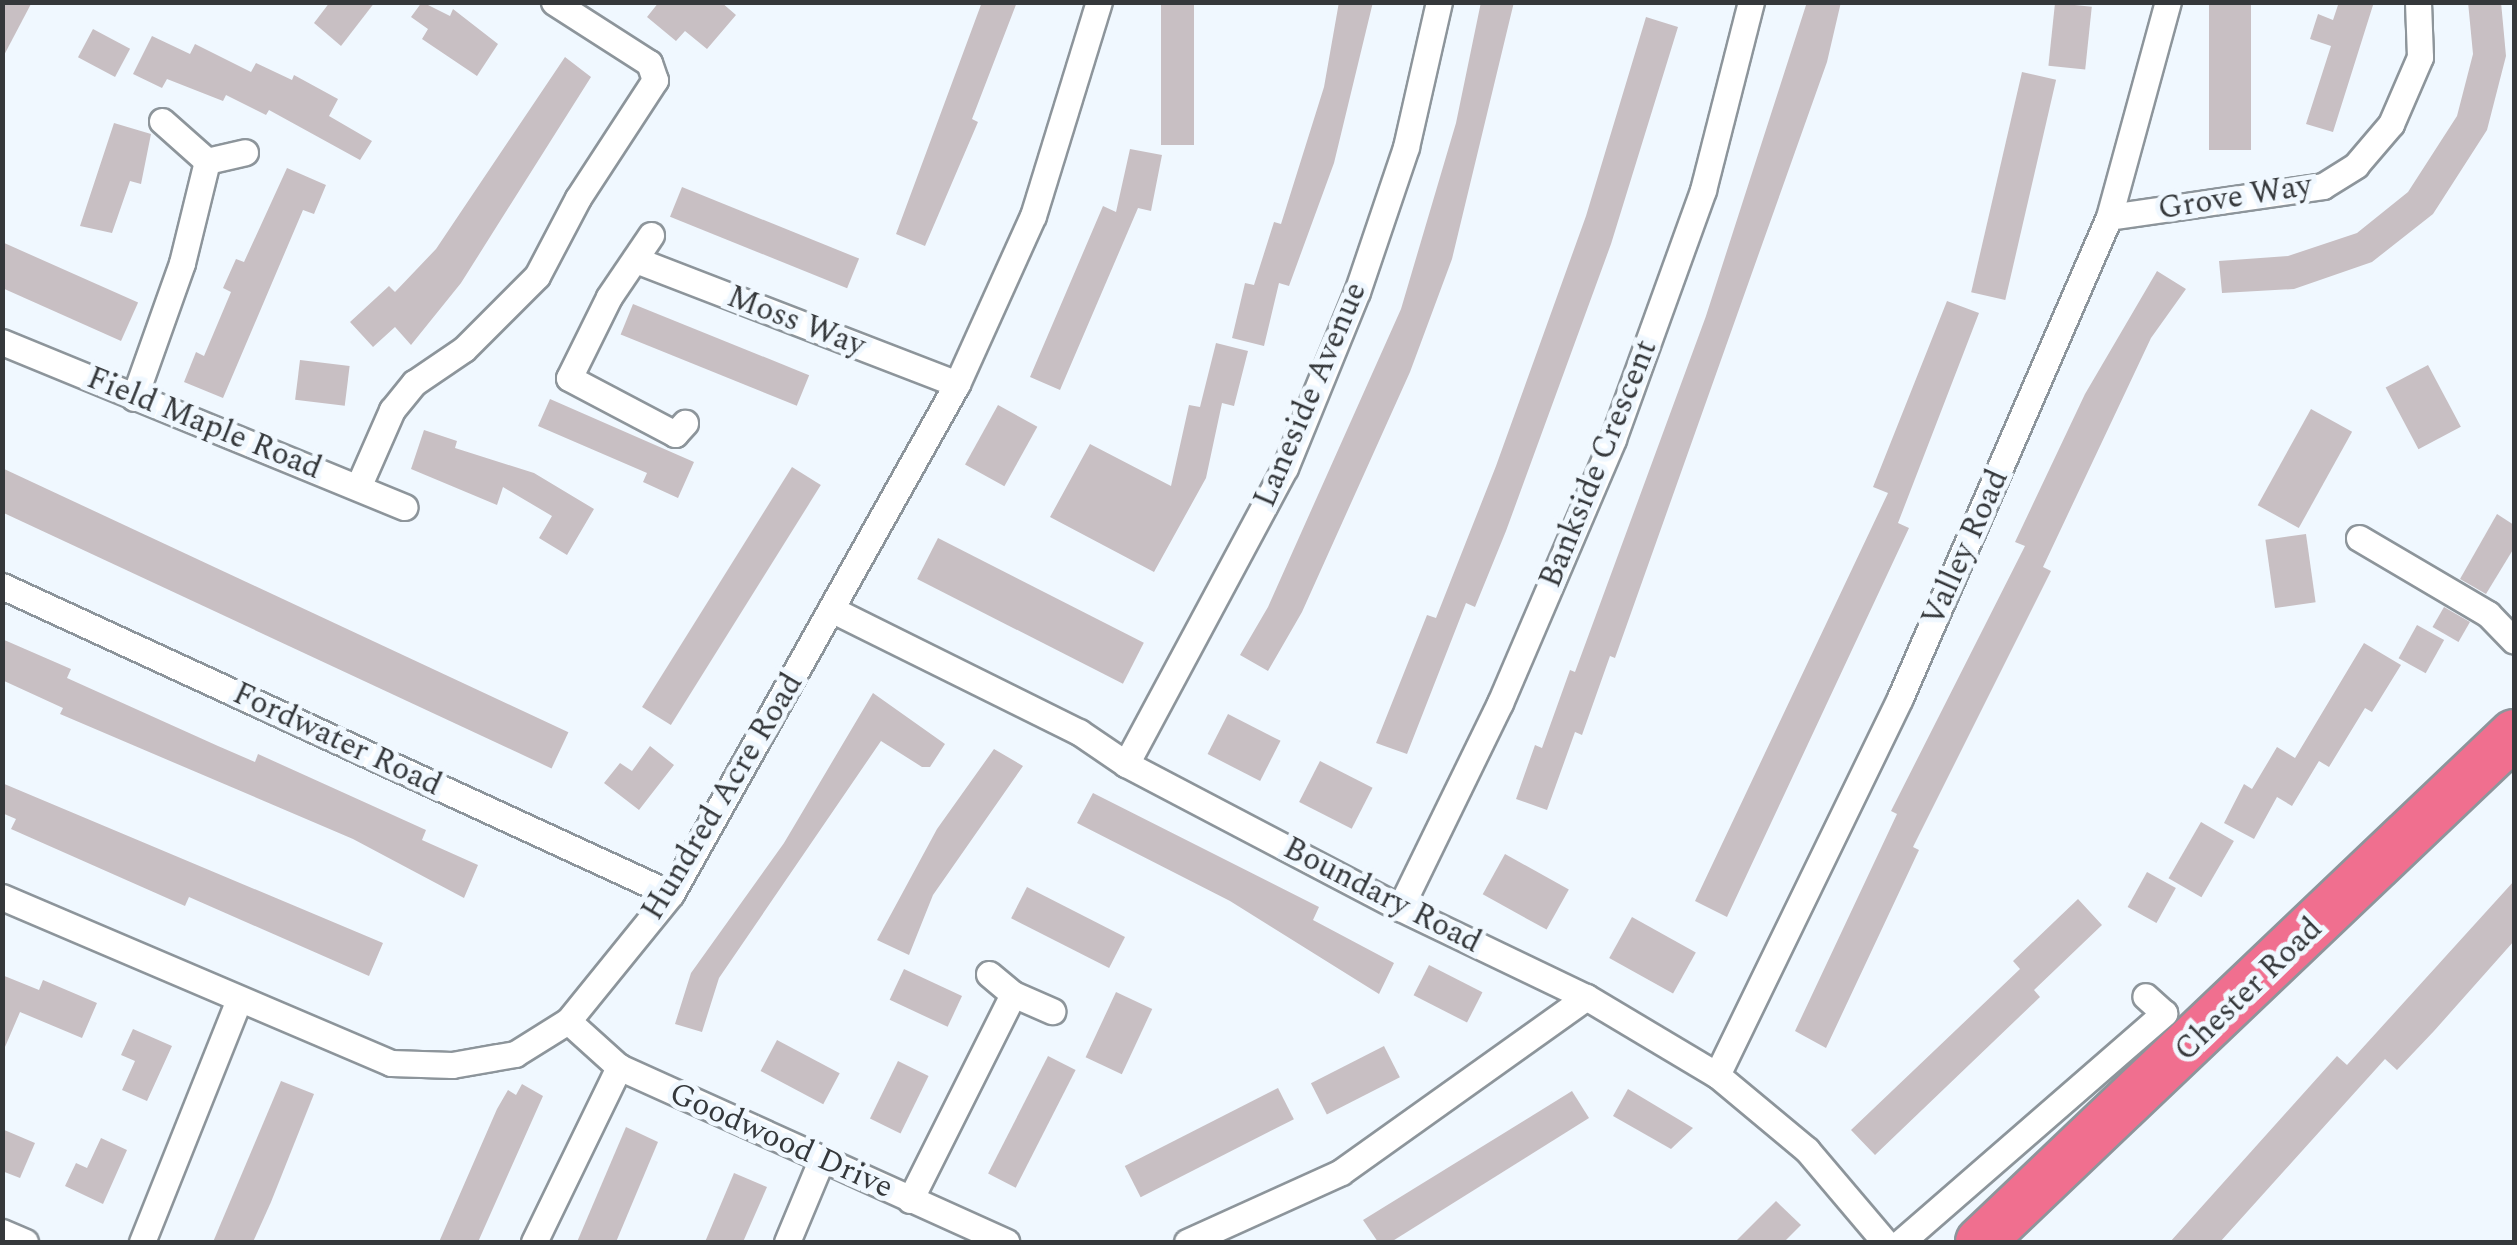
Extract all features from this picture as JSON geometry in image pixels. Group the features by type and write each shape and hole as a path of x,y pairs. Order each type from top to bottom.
{"highway":[{"name":"Chester Road","path":"1980,1242 2514,734"}],"street":[{"path":"359,485 392,410 414,384 464,348 537,276 578,198 655,80 648,63 554,2"},
{"name":"Hundred Acre Road","path":"2,897 238,1002 390,1062 452,1065 515,1054 568,1021 671,894 958,384 1033,216 1098,2"},
{"name":"Laneside Avenue","path":"1126,764 1285,468 1357,292 1406,147 1439,2"},
{"name":"Bankside Crescent","path":"1400,908 1500,703 1613,439 1703,190 1750,2"},
{"name":"Valley Road","path":"1717,1074 1900,698 2109,217 2168,2"},
{"name":"Grove Way","path":"2109,217 2323,186 2356,165 2391,124 2420,57 2418,2"},
{"path":"162,121 206,161"},
{"path":"206,161 245,152"},
{"path":"134,398 182,264 206,161"},
{"path":"652,235 569,378 675,434 685,422"},
{"name":"Moss Way","path":"636,260 958,384"},
{"name":"Field Maple Road","path":"2,342 359,485 404,507"},
{"path":"2359,538 2488,614 2514,641"},
{"name":"Fordwater Road","path":"2,586 671,894"},
{"name":"Boundary Road","path":"833,610 1079,732 1126,764 1400,908 1586,997 1717,1074 1807,1150 1885,1242"},
{"path":"989,974 1013,994 1052,1011"},
{"path":"910,1200 1013,994"},
{"name":"Chester Road","path":"1901,1242 2164,1014 2144,996"},
{"path":"1187,1242 1341,1172 1586,997"},
{"path":"142,1242 238,1002"},
{"name":"Goodwood Drive","path":"568,1021 620,1067 820,1163 1006,1242"},
{"path":"534,1242 620,1067"},
{"path":"787,1242 820,1163"},
{"path":"2,1232 25,1242"}],"building":[{"path":"2,2 32,2 2,59"},
{"path":"330,2 375,2 341,46 314,23"},
{"path":"422,2 450,16 453,9 498,44 477,76 422,39 428,29 411,17"},
{"path":"659,2 721,2 736,15 707,49 685,31 676,41 647,17"},
{"path":"982,2 1017,2 972,119 978,122 925,246 896,234"},
{"path":"1161,2 1194,2 1194,145 1161,145"},
{"path":"1339,2 1373,2 1334,163 1289,286 1279,283 1264,346 1232,338 1245,283 1254,285 1274,222 1281,224 1324,87"},
{"path":"1481,2 1514,2 1452,259 1410,372 1302,612 1268,671 1240,655 1268,607 1401,309 1456,123"},
{"path":"1807,2 1841,2 1827,62 1615,658 1610,656 1582,735 1575,732 1547,810 1516,799 1535,745 1542,748 1570,670 1575,672 1706,316"},
{"path":"2209,2 2251,2 2251,150 2209,150"},
{"path":"2339,2 2374,2 2333,132 2306,124 2331,46 2310,39 2318,14 2333,20"},
{"path":"2468,2 2501,2 2506,56 2487,130 2433,214 2372,262 2294,289 2222,293 2219,261 2288,256 2357,233 2408,192 2457,116 2473,54"},
{"path":"2055,3 2092,7 2085,70 2048,66"},
{"path":"1646,17 1678,27 1611,244 1506,531 1475,607 1466,603 1407,754 1376,743 1427,615 1436,618 1496,466 1586,216"},
{"path":"93,29 130,49 115,77 78,57"},
{"path":"152,36 190,54 195,44 251,72 256,63 292,80 294,75 338,99 329,116 372,141 360,160 269,110 266,115 226,95 223,101 167,79 162,88 133,74"},
{"path":"565,57 591,77 461,283 411,345 395,327 373,347 350,322 389,286 395,292 436,249"},
{"path":"2022,72 2056,80 2005,300 1971,292"},
{"path":"114,123 151,134 141,184 130,181 112,233 80,226"},
{"path":"1130,149 1162,155 1151,211 1138,208 1060,390 1030,377 1103,206 1116,212"},
{"path":"287,168 326,185 314,214 303,210 223,398 184,382 196,352 204,356 231,292 223,288 236,259 244,262"},
{"path":"682,187 859,259 847,288 670,217"},
{"path":"2,242 138,303 121,341 2,288"},
{"path":"2157,271 2186,289 2151,338 2043,567 2051,571 1913,847 1919,850 1826,1048 1795,1031 1897,814 1891,811 2025,546 2015,542 2085,394"},
{"path":"1947,301 1979,313 1898,523 1909,528 1727,917 1695,901 1888,493 1873,487"},
{"path":"633,304 809,375 797,406 621,335"},
{"path":"1216,343 1248,351 1234,406 1222,403 1206,478 1154,572 1050,517 1090,444 1171,486 1189,405 1200,407"},
{"path":"300,360 350,366 345,406 295,400"},
{"path":"2428,365 2461,427 2418,449 2386,388"},
{"path":"550,399 694,462 678,498 643,482 647,473 538,426"},
{"path":"998,405 1037,427 1004,486 965,464"},
{"path":"2311,409 2352,432 2299,528 2258,505"},
{"path":"424,430 457,441 455,448 534,473 594,509 567,555 539,538 552,516 503,487 497,505 411,469"},
{"path":"792,467 821,485 671,725 642,707"},
{"path":"2,468 568,732 552,768 2,512"},
{"path":"2497,514 2514,525 2514,548 2486,594 2460,579"},
{"path":"2306,534 2316,602 2275,608 2265,540"},
{"path":"938,538 1144,643 1123,684 917,579"},
{"path":"2444,607 2470,622 2458,642 2432,627"},
{"path":"2417,625 2444,640 2426,673 2399,658"},
{"path":"2,639 71,669 67,678 255,762 258,754 426,830 422,840 478,865 464,898 353,839 60,714 63,708 2,680"},
{"path":"2364,643 2401,665 2372,712 2365,708 2329,767 2319,761 2292,806 2277,797 2254,839 2224,823 2244,784 2252,789 2277,747 2295,758"},
{"path":"873,693 945,744 930,767 922,767 881,741 719,978 702,1032 675,1024 691,973 784,843"},
{"path":"1228,714 1281,741 1260,781 1208,754"},
{"path":"650,746 674,765 639,810 604,783 620,763 632,771"},
{"path":"994,749 1023,766 933,895 909,955 877,940 937,829"},
{"path":"1320,761 1373,788 1352,829 1299,802"},
{"path":"2,783 383,943 369,976 189,897 185,906 11,829 16,819 2,813"},
{"path":"1093,793 1319,907 1313,920 1394,963 1379,994 1230,901 1077,823"},
{"path":"2201,822 2234,841 2201,897 2168,878"},
{"path":"1505,854 1569,889 1547,930 1483,894"},
{"path":"2147,872 2176,888 2156,923 2128,907"},
{"path":"2514,881 2514,941 2397,1070 2385,1059 2220,1242 2170,1242 2337,1056 2347,1065"},
{"path":"1027,887 1125,937 1109,968 1011,918"},
{"path":"2078,899 2102,925 2034,990 2040,997 1875,1155 1851,1130 2020,969 2013,961"},
{"path":"1632,917 1696,952 1673,993 1609,958"},
{"path":"1429,965 1482,992 1467,1023 1414,995"},
{"path":"904,969 962,996 948,1027 890,1000"},
{"path":"2,975 39,990 43,980 97,1003 82,1038 20,1012 2,1054"},
{"path":"1116,992 1152,1009 1122,1074 1086,1057"},
{"path":"133,1029 172,1046 147,1101 122,1090 135,1061 121,1055"},
{"path":"777,1040 840,1073 823,1104 761,1071"},
{"path":"1384,1046 1400,1077 1327,1114 1311,1083"},
{"path":"1048,1056 1076,1070 1016,1188 988,1174"},
{"path":"898,1061 929,1076 901,1133 870,1119"},
{"path":"281,1081 314,1094 271,1202 253,1242 213,1242"},
{"path":"522,1084 543,1096 478,1242 439,1242 497,1109 508,1090 516,1095"},
{"path":"1278,1088 1294,1119 1141,1197 1125,1166"},
{"path":"1628,1089 1693,1128 1671,1149 1613,1116"},
{"path":"1572,1091 1589,1118 1391,1242 1378,1242 1363,1220"},
{"path":"626,1127 658,1142 616,1242 577,1242"},
{"path":"2,1129 35,1143 20,1178 2,1171"},
{"path":"101,1138 127,1150 103,1204 65,1186 76,1163 87,1168"},
{"path":"734,1173 767,1187 743,1242 705,1242"},
{"path":"1776,1201 1801,1225 1784,1242 1735,1242"}]}
